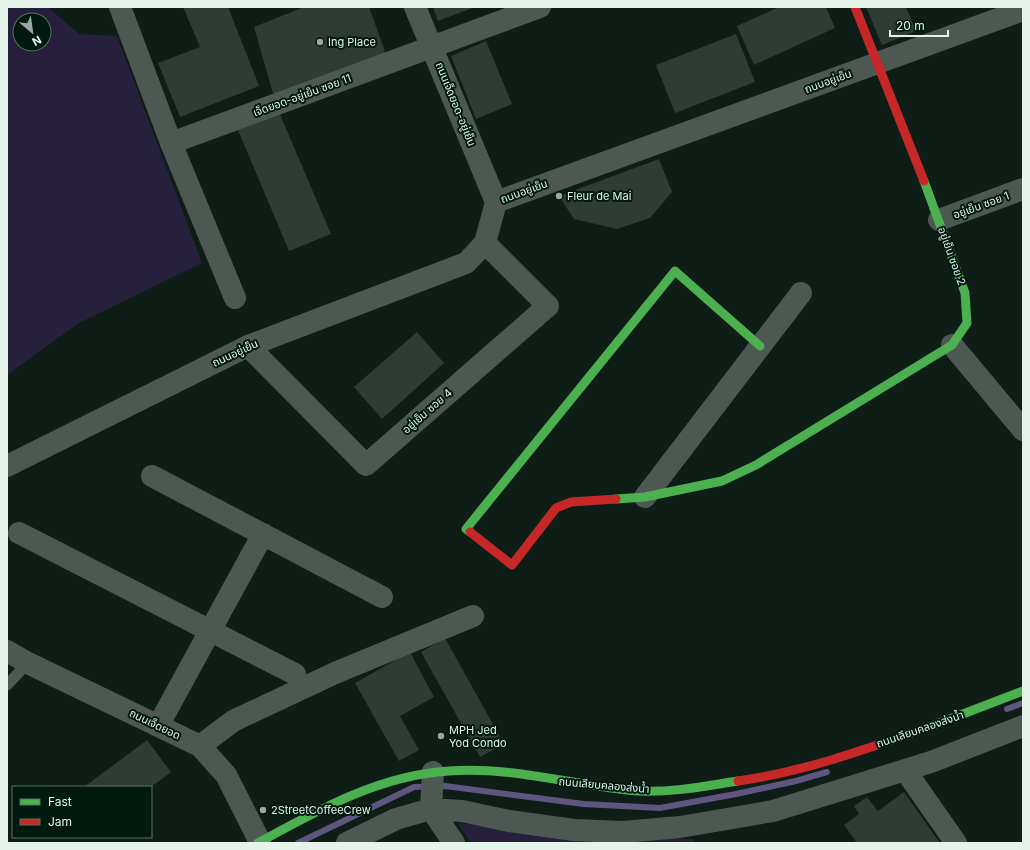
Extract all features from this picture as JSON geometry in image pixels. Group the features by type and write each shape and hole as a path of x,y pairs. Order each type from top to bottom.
{"street":[{"path":"120,7 171,143 235,298"},
{"name":"ถนนเจ็ดยอด-อยู่เย็น","path":"415,7 496,202"},
{"name":"เจ็ดยอด-อยู่เย็น ซอย 11","path":"171,143 540,7"},
{"name":"อยู่เย็น ซอย 2","path":"855,7 939,220 965,294 967,323 952,345"},
{"name":"ถนนอยู่เย็น","path":"7,466 248,346 466,263 485,243 496,202 1023,10"},
{"name":"อยู่เย็น ซอย 1","path":"939,220 1023,189"},
{"name":"อยู่เย็น ซอย 4","path":"248,346 366,465 548,306 485,243"},
{"path":"760,346 675,272 466,529 512,565 556,508 571,502 645,497 722,481 756,465 952,345 1023,430"},
{"path":"645,497 801,292"},
{"path":"152,476 382,597"},
{"path":"19,533 295,674"},
{"path":"158,726 263,534"},
{"path":"200,746 232,722 335,673 473,616"},
{"name":"ถนนเจ็ดยอด","path":"7,651 28,663 200,746 226,775 260,843"},
{"name":"ถนนเลียบคลองส่งน้ำ","path":"260,843 341,801 393,780 433,772 478,771 644,791 726,784 815,763 902,736 1023,690"},
{"path":"347,843 396,818 431,809 462,811 509,821 574,830 623,832 680,827 773,811 931,762 1023,726"},
{"path":"905,770 956,843"},
{"path":"433,772 431,809 454,843"}],"lane":[{"path":"7,685 28,663"}],"shaded area":[{"path":"7,7 48,7 79,34 117,36 202,263 79,323 7,375"},
{"path":"458,823 579,836 693,839 695,843 471,843"}],"building":[{"path":"183,7 228,7 259,86 180,117 158,63 200,47"},
{"name":"Ing Place","path":"304,7 369,7 387,57 274,97 254,27"},
{"path":"433,7 475,7 438,21"},
{"path":"779,7 826,7 835,28 754,65 737,26"},
{"path":"866,7 906,7 916,31 882,45"},
{"path":"736,34 755,82 675,113 656,65"},
{"path":"486,41 512,104 476,119 451,56"},
{"path":"279,112 331,234 289,251 238,130"},
{"path":"659,159 672,192 650,218 617,229 574,219 559,196"},
{"path":"417,332 444,363 382,419 354,387"},
{"path":"445,638 504,744 480,757 421,652"},
{"path":"410,652 434,697 400,716 419,750 399,761 355,683"},
{"path":"147,740 171,772 152,786 85,786"},
{"path":"904,792 940,843 857,843 844,825 859,814 854,806 867,797 878,811"}],"waterway":[{"path":"1007,709 1023,703"},
{"path":"298,843 414,787 445,786 584,804 660,808 736,794 796,781 827,772"}],"traffic: fast":[{"path":"616,499 645,497 722,481 756,465 952,345 967,323 965,293 924,181"},
{"path":"470,532 466,529 675,271 760,346"},
{"path":"929,727 1023,691"},
{"path":"258,843 303,818 350,796 398,779 423,774 473,770 496,771 638,791 688,789 738,781"}],"traffic: jam":[{"path":"855,7 924,181"},
{"path":"470,532 512,565 556,508 571,502 616,499"},
{"path":"738,781 811,766 929,727"}],"place":[{"name":"Ing Place","path":"320,42"},
{"name":"Fleur de Mai","path":"559,196"},
{"name":"MPH Jed Yod Condo","path":"441,736"},
{"name":"2StreetCoffeeCrew","path":"263,810"}]}
